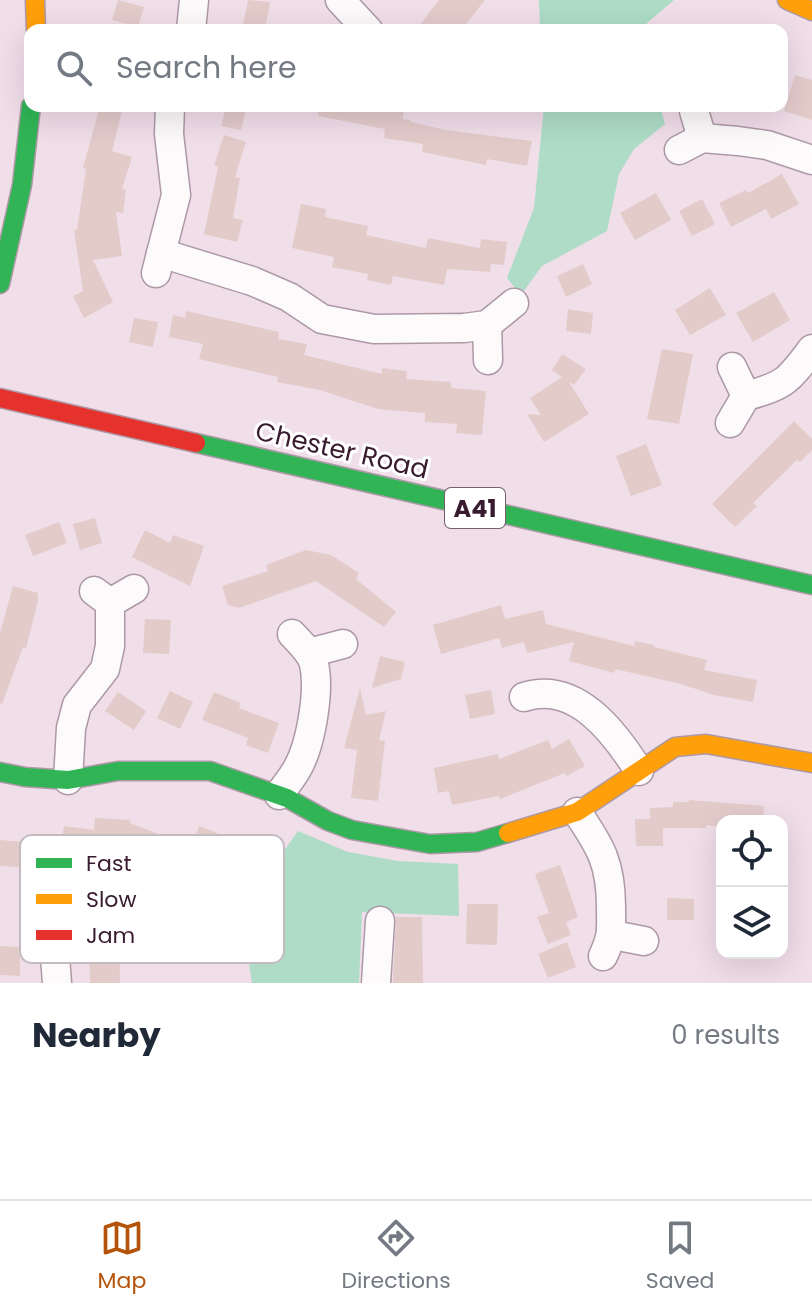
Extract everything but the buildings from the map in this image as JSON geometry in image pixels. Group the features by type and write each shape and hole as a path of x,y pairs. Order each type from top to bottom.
{"street":[{"path":"35,0 36,24"},
{"path":"192,24 194,0"},
{"path":"340,0 362,24"},
{"path":"787,0 812,11"},
{"path":"0,284 22,185 30,112"},
{"path":"170,112 169,134 176,195 158,263 252,281 289,297 322,319 374,329 487,325 514,303"},
{"path":"694,112 691,144 767,145 812,160"},
{"path":"487,325 488,360"},
{"path":"730,423 746,396 770,390 789,380 812,349"},
{"path":"732,367 746,396"},
{"name":"Chester Road","path":"0,398 812,585"},
{"path":"68,780 71,728 77,705 105,669 110,646 113,594"},
{"path":"279,795 298,767 311,725 315,697 314,665 301,644 343,644"},
{"path":"536,688 585,707 621,742 639,771"},
{"path":"0,772 68,780 118,771 210,771 279,795 352,830 430,844 477,842 577,812 675,747 706,744 812,763"},
{"path":"577,812 596,840 611,878 608,945 644,941"},
{"path":"376,983 380,921"},
{"path":"55,963 57,983"}],"green space":[{"path":"539,0 674,0 647,24 540,24"},
{"path":"543,112 662,112 665,124 634,149 619,174 607,231 542,266 521,295 507,278 534,208"},
{"path":"298,831 348,852 398,861 458,864 459,916 362,912 359,983 252,983 249,963 284,963 284,851"}],"traffic: fast":[{"path":"0,284 22,185 30,112"},
{"path":"196,443 812,585"},
{"path":"0,772 68,780 118,771 210,771 287,798 328,821 352,830 430,844 477,842 508,833"}],"traffic: slow":[{"path":"35,0 36,24"},
{"path":"787,0 812,11"},
{"path":"508,833 577,812 675,747 706,744 812,763"}],"traffic: jam":[{"path":"0,398 196,443"}]}
